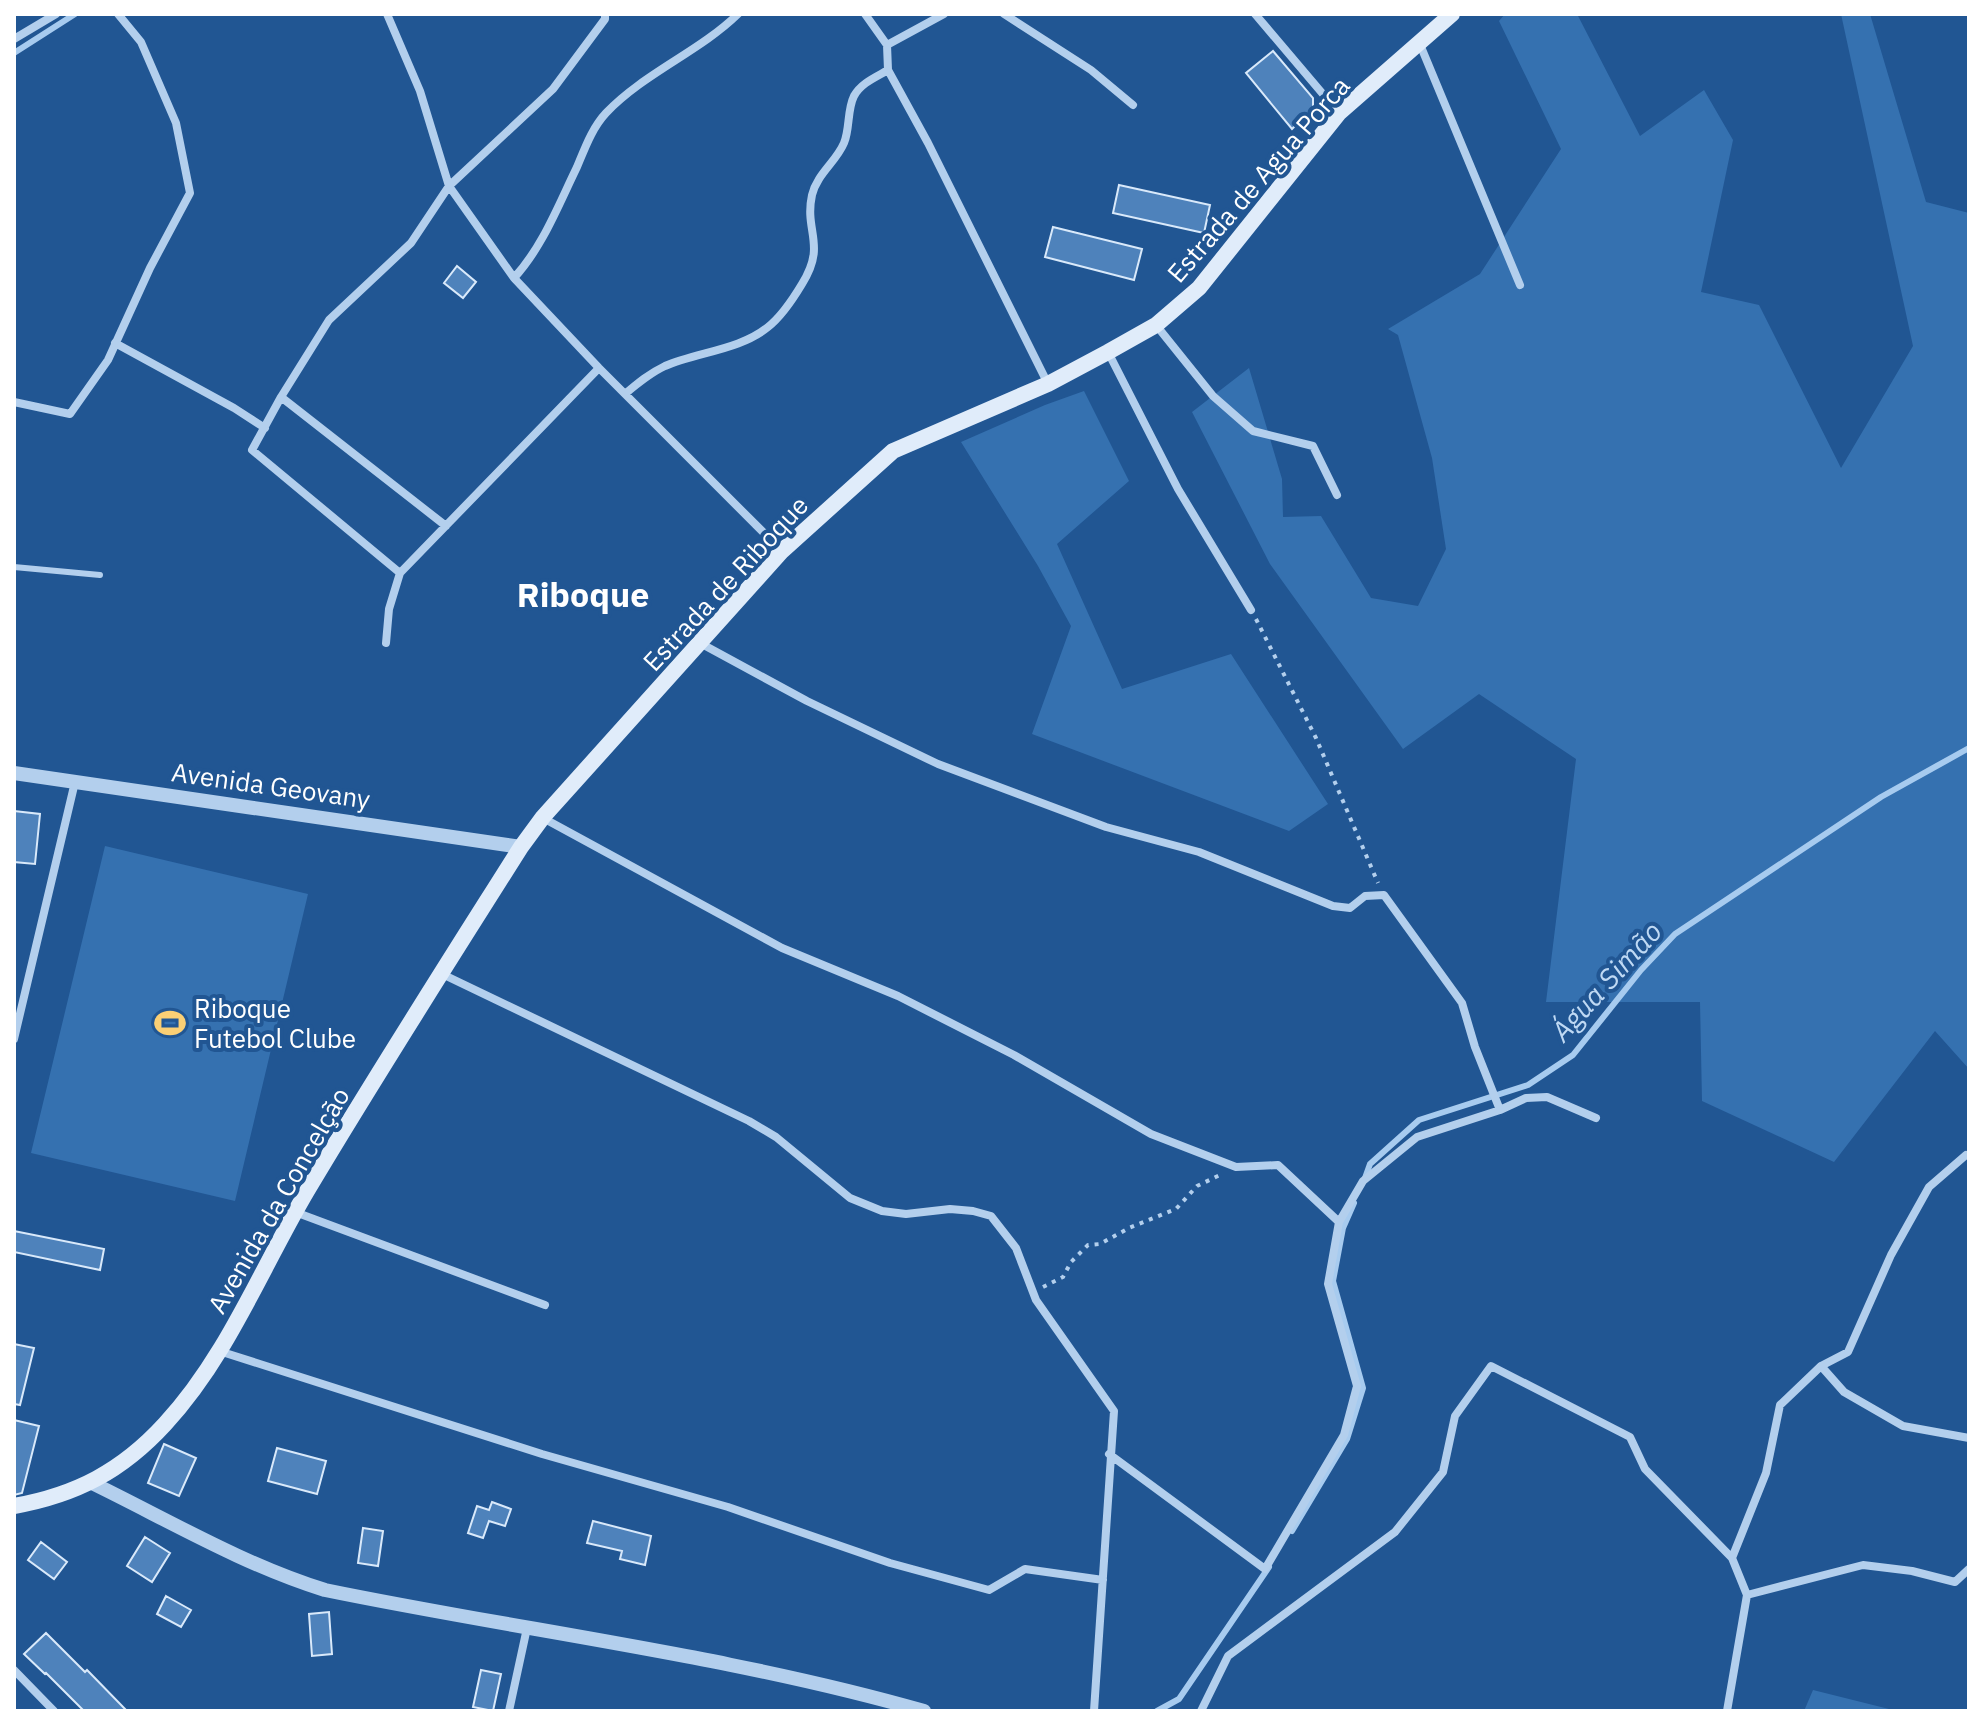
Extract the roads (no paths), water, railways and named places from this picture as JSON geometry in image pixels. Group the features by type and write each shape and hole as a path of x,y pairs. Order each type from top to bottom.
{"main road":[{"name":"Estrada de Agua Porca","path":"1048,384 1156,325 1199,288 1339,113 1452,14"},
{"name":"Estrada de Riboque","path":"521,847 543,817 782,551 893,451 1048,384"},
{"name":"Avenida da Concelção","path":"14,1506 51,1499 92,1483 138,1450 165,1425 219,1351 295,1212 521,847"}],"street":[{"path":"14,39 56,14"},
{"path":"14,402 70,414 108,360 150,268 190,193 176,123 141,42 118,14"},
{"path":"387,14 420,91 449,186 514,278 782,551"},
{"path":"400,573 252,450 329,320 411,243 449,186 553,89 605,19 605,14"},
{"path":"514,278 537,251 592,133 606,113 720,32 738,14"},
{"path":"865,14 887,45 888,70 928,143 1048,384"},
{"path":"887,45 944,14"},
{"path":"1004,14 1091,70 1133,105"},
{"path":"1255,14 1339,113"},
{"path":"1419,42 1520,285"},
{"path":"625,394 653,372 751,337 767,328 782,313 812,266 816,251 811,205 816,182 846,139 853,97 862,85 888,70"},
{"path":"1156,325 1213,396 1253,431 1313,446 1337,495"},
{"path":"115,343 265,428"},
{"path":"1108,352 1178,489 1251,610"},
{"path":"386,643 389,609 400,573 599,368"},
{"path":"281,397 446,526"},
{"path":"699,642 807,701 938,764 1092,821 1199,852 1333,906 1350,908 1365,896 1384,895 1462,1003 1475,1047 1500,1110"},
{"name":"Avenida Geovany","path":"14,773 521,847"},
{"path":"14,1039 76,781"},
{"path":"543,817 782,948 898,996 1014,1055 1151,1134 1236,1167 1278,1165 1339,1222"},
{"path":"441,973 749,1121 776,1137 850,1198 882,1211 906,1214 950,1209 991,1216 1016,1248 1036,1300 1114,1411 1094,1711"},
{"path":"1109,1454 1265,1569 1344,1435 1357,1386 1328,1284 1339,1222 1363,1181 1417,1137 1500,1110 1526,1098 1547,1097 1596,1118"},
{"path":"1732,1558 1766,1473 1780,1405 1821,1366 1848,1352 1891,1255 1929,1187 1966,1155"},
{"path":"295,1212 545,1305"},
{"path":"219,1351 542,1454 728,1507 890,1563 989,1590 1025,1569 1103,1580"},
{"path":"1201,1711 1228,1656 1395,1532 1443,1472 1455,1416 1491,1366 1630,1437 1645,1469 1732,1558 1747,1595 1727,1711"},
{"path":"1821,1366 1844,1392 1903,1426 1969,1438"},
{"path":"92,1483 290,1579 370,1600 750,1668 924,1711"},
{"path":"1747,1595 1863,1565 1912,1571 1955,1582 1969,1569"},
{"path":"509,1711 527,1628"},
{"path":"14,1670 54,1711"}],"lane":[{"path":"14,567 100,575"}],"waterway":[{"path":"14,53 75,14"},
{"name":"Água Simão","path":"1365,1178 1370,1164 1419,1120 1528,1085 1573,1055 1641,970 1675,934 1881,797 1969,748"},
{"path":"1292,1531 1347,1439 1363,1388 1333,1281 1343,1228 1354,1203"},
{"path":"1157,1711 1179,1699 1269,1567"}],"place":[{"name":"Riboque Futebol Clube","path":"170,1023"}],"district":[{"name":"Riboque","path":"583,594"}]}
